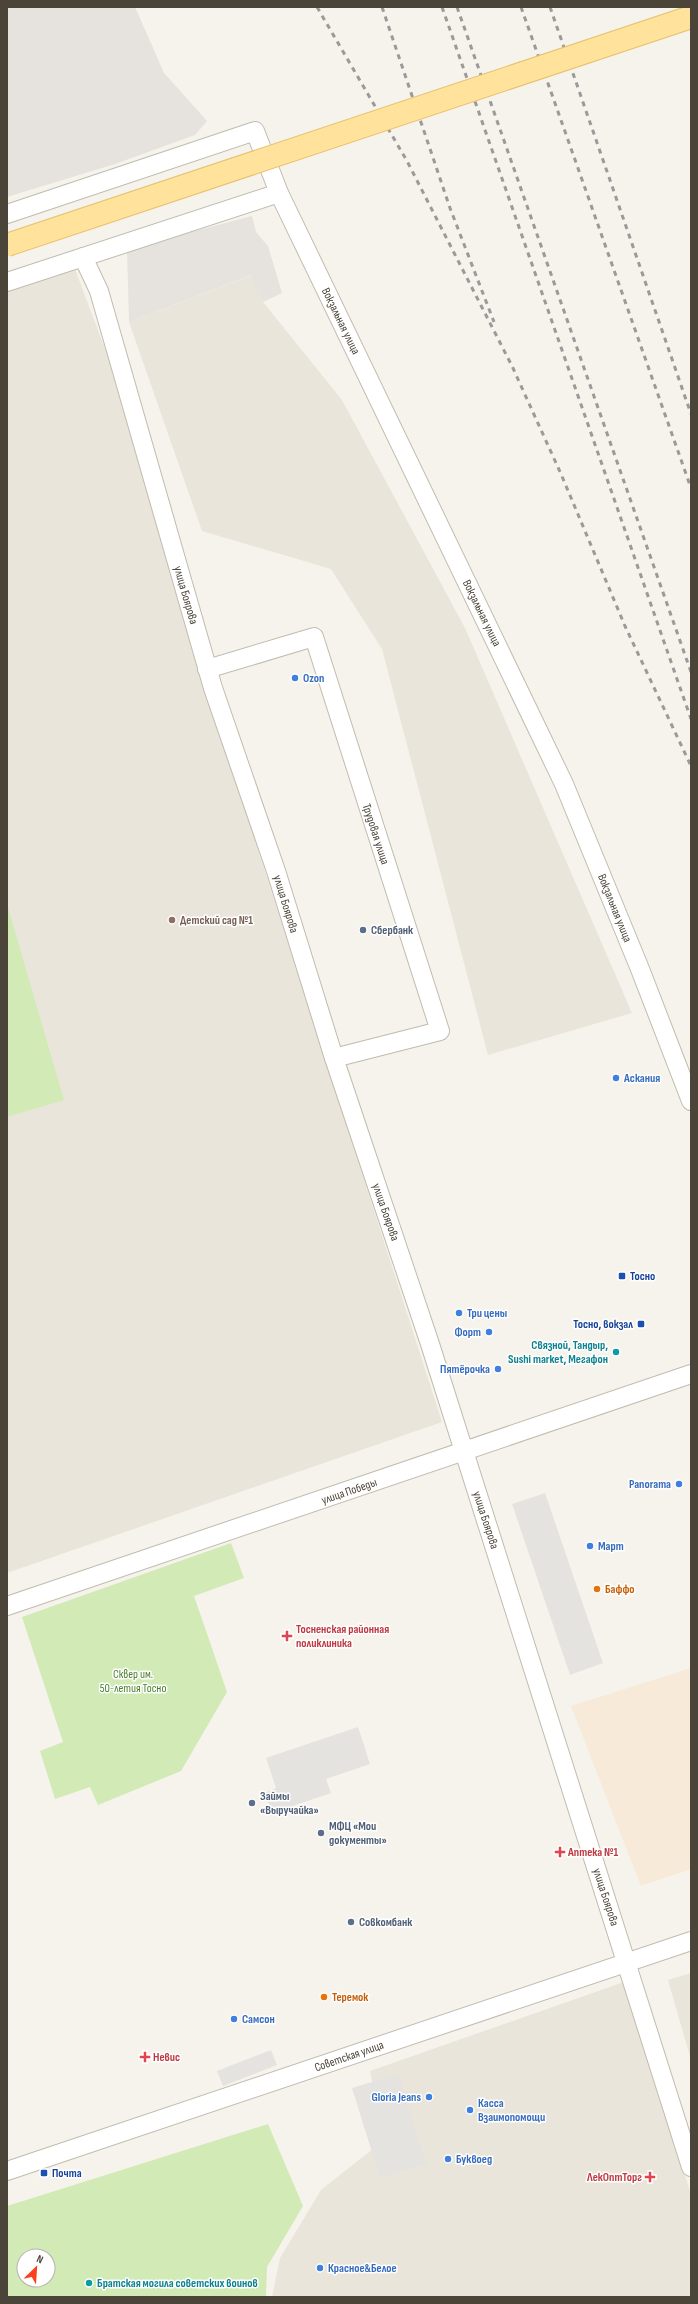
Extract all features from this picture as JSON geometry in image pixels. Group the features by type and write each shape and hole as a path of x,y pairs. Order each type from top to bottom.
{"main road":[{"path":"7,246 691,17"}],"street":[{"name":"Вокзальная улица","path":"7,214 255,131 279,193 564,784 638,962 691,1101"},
{"path":"7,282 279,193"},
{"name":"улица Боярова","path":"83,257 99,290 207,668 276,871 334,1058 465,1452 691,2167"},
{"name":"Трудовая улица","path":"207,668 314,637 440,1031 334,1058"},
{"name":"улица Победы","path":"7,1606 465,1452 691,1374"},
{"name":"Советская улица","path":"7,2171 691,1942"}],"shaded area":[{"path":"7,7 135,7 164,73 207,121 195,135 115,164 7,197"},
{"path":"252,216 256,232 268,246 282,293 263,302 251,275 129,322 127,249"},
{"path":"75,269 107,354 201,672 442,1422 7,1573 7,291"},
{"path":"252,275 263,302 342,400 465,628 632,1013 488,1055 382,649 331,569 202,531 129,322"},
{"path":"545,1493 603,1663 570,1675 512,1504"},
{"path":"691,1668 691,1869 641,1886 571,1706"},
{"path":"358,1727 370,1764 326,1779 331,1793 272,1813 265,1793 276,1788 266,1758"},
{"path":"691,1973 691,2060 668,1980"},
{"path":"624,1982 691,2194 691,2297 272,2297 280,2258 321,2190 384,2140 370,2071"},
{"path":"271,2050 277,2065 223,2086 217,2071"},
{"path":"398,2074 426,2164 380,2178 352,2088"}],"green space":[{"path":"7,904 64,1100 7,1117"},
{"name":"Сквер им. 50-летия Тосно","path":"231,1543 244,1578 194,1596 227,1692 181,1771 98,1805 90,1787 55,1799 40,1751 63,1742 22,1617"},
{"path":"268,2124 303,2206 267,2267 266,2297 7,2297 7,2206"}],"railway":[{"path":"317,7 407,161 512,366 561,474 625,626 691,766"},
{"path":"382,7 450,208 494,322"},
{"path":"442,7 691,719"},
{"path":"457,7 691,672"},
{"path":"521,7 691,488"},
{"path":"550,7 691,414"}],"place":[{"name":"Ozon","path":"295,678"},
{"name":"Детский сад №1","path":"172,920"},
{"name":"Сбербанк","path":"363,930"},
{"name":"Аскания","path":"616,1078"},
{"name":"Тосно","path":"622,1276"},
{"name":"Три цены","path":"459,1313"},
{"name":"Тосно, вокзал","path":"641,1324"},
{"name":"Форт","path":"489,1332"},
{"name":"Связной, Тандыр, Sushi market, Мегафон","path":"616,1352"},
{"name":"Пятёрочка","path":"498,1369"},
{"name":"Panorama","path":"679,1484"},
{"name":"Март","path":"590,1546"},
{"name":"Баффо","path":"597,1589"},
{"name":"Тосненская районная поликлиника","path":"287,1636"},
{"name":"Займы «Выручайка»","path":"252,1803"},
{"name":"МФЦ «Мои документы»","path":"321,1833"},
{"name":"Аптека №1","path":"560,1852"},
{"name":"Совкомбанк","path":"351,1922"},
{"name":"Теремок","path":"324,1997"},
{"name":"Самсон","path":"234,2019"},
{"name":"Невис","path":"145,2057"},
{"name":"Gloria Jeans","path":"429,2097"},
{"name":"Касса Взаимопомощи","path":"470,2110"},
{"name":"Буквоед","path":"448,2159"},
{"name":"Почта","path":"44,2173"},
{"name":"ЛекОптТорг","path":"650,2177"},
{"name":"Красное&Белое","path":"320,2268"},
{"name":"Братская могила советских воинов","path":"89,2283"}]}
